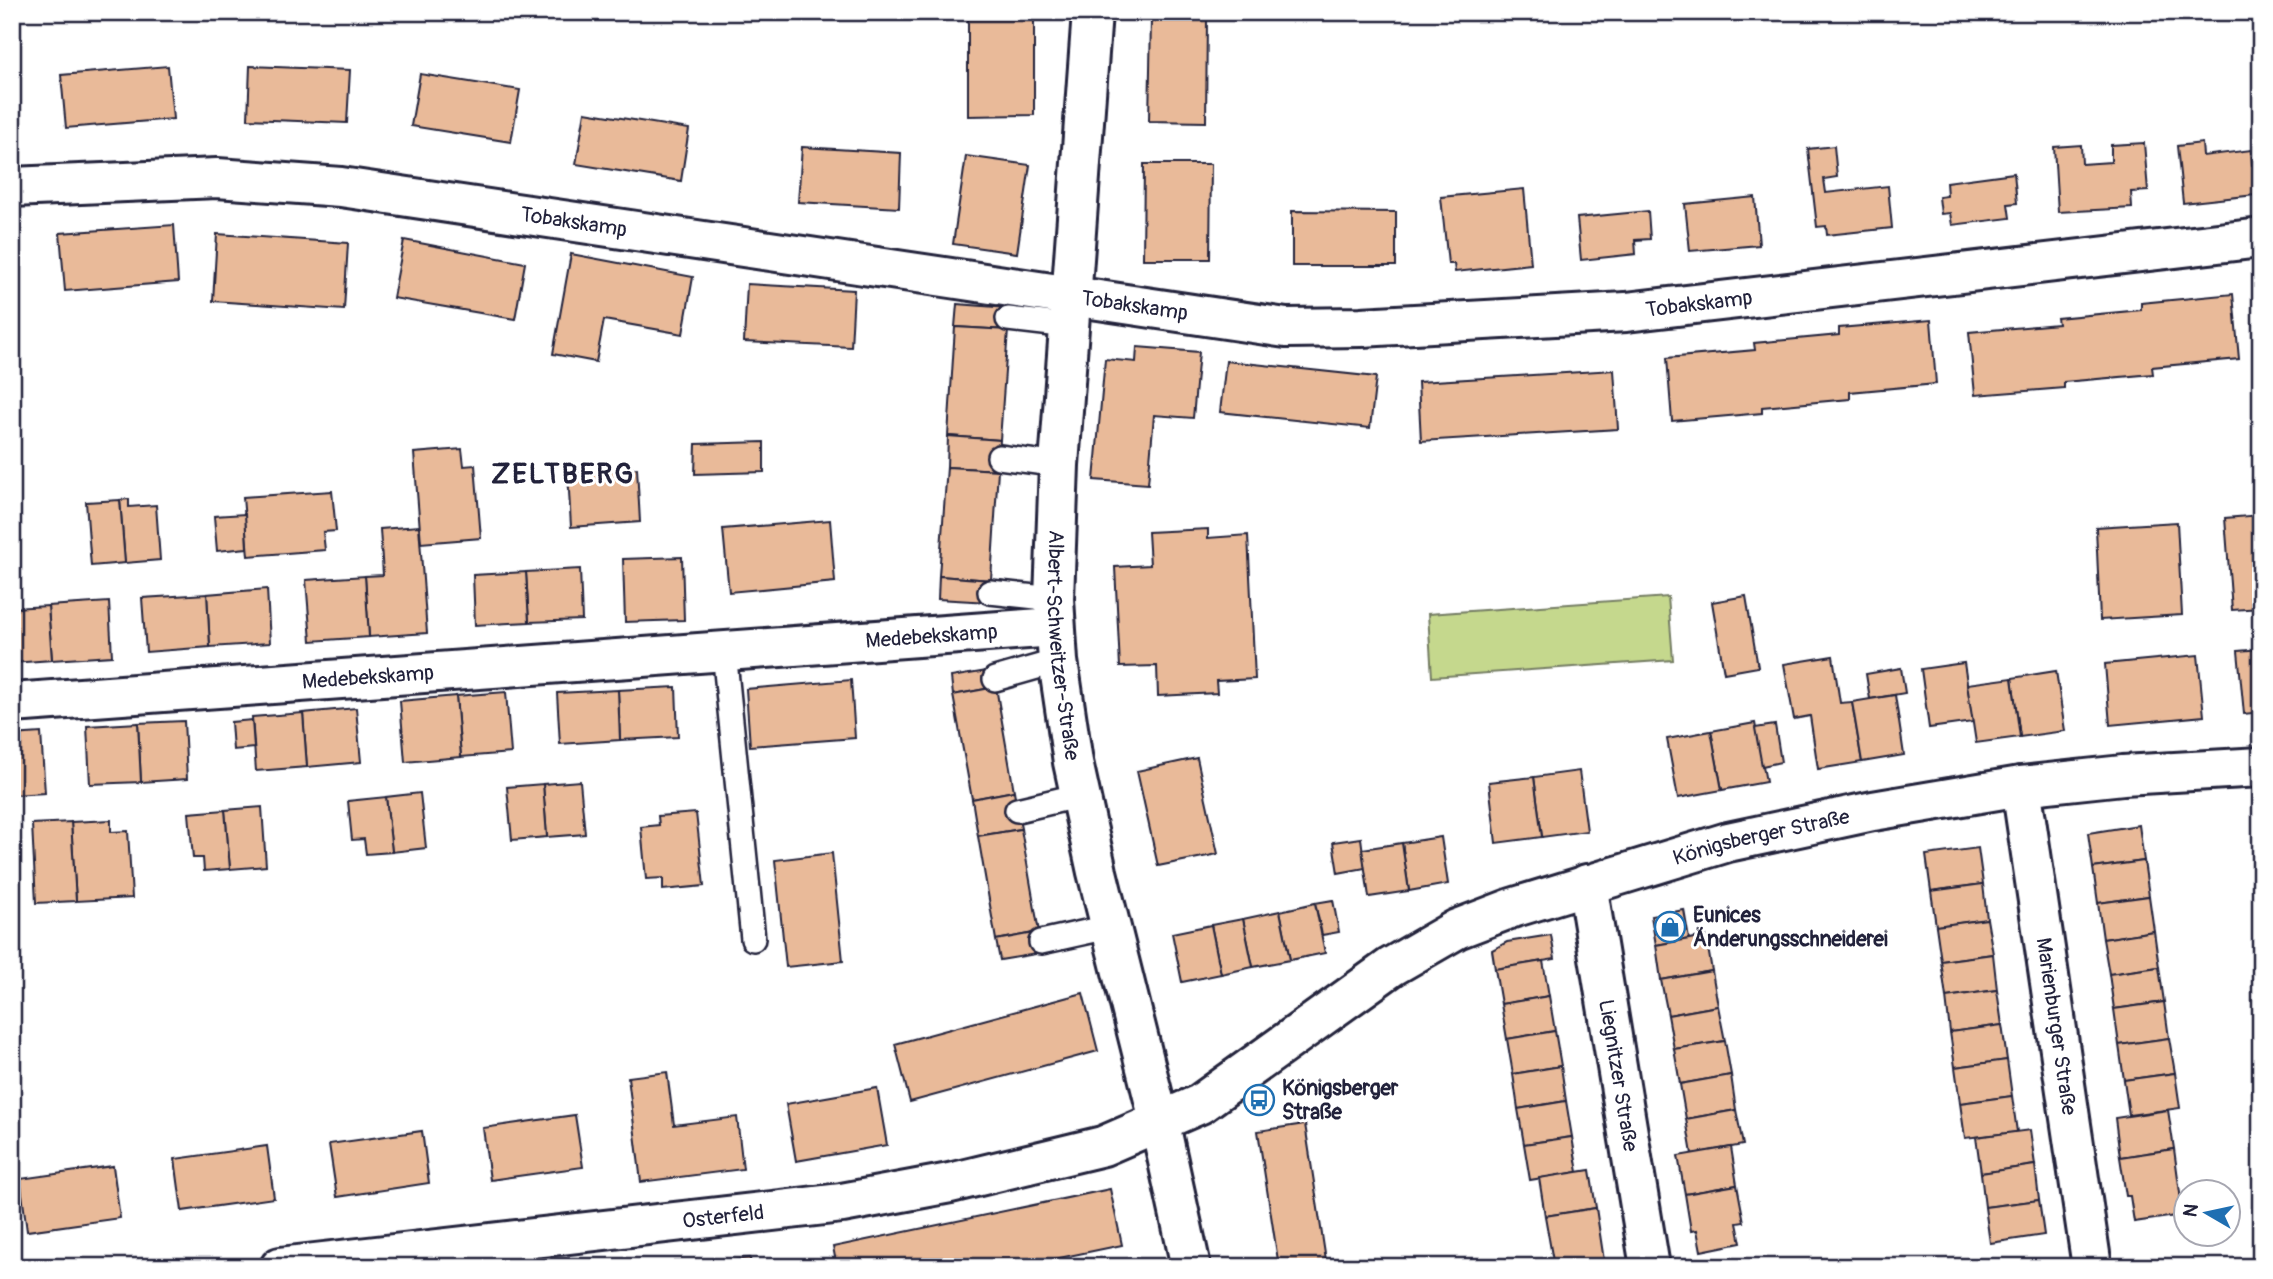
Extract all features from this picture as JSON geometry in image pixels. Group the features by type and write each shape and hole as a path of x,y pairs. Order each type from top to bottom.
{"street":[{"name":"Albert-Schweitzer-Straße","path":"1092,12 1080,212 1059,465 1056,629 1081,795 1109,927 1160,1124 1191,1267"},
{"name":"Tobakskamp","path":"12,187 217,178 341,187 1070,311 1286,328 1361,327 1626,312 2261,238"},
{"name":"Medebekskamp","path":"12,703 1056,629"},
{"name":"Königsberger Straße","path":"1160,1124 1200,1104 1391,967 1457,929 1587,884 1728,842 1873,811 2021,786 2123,775 2261,767"},
{"name":"Marienburger Straße","path":"2021,786 2092,1267"},
{"name":"Liegnitzer Straße","path":"1587,884 1650,1267"},
{"name":"Osterfeld","path":"280,1267 842,1203 950,1183 1102,1146 1160,1124"}],"lane":[{"path":"1008,318 1070,311"},
{"path":"999,457 1059,465"},
{"path":"990,592 1056,629 995,679"},
{"path":"724,651 753,939"},
{"path":"1017,810 1081,795"},
{"path":"1041,942 1109,927"}],"green space":[{"path":"1668,597 1673,660 1432,677 1428,614"}],"building":[{"path":"968,19 1034,19 1034,115 968,116"},
{"path":"1151,19 1207,19 1206,122 1149,121"},
{"path":"168,66 173,119 66,128 61,75"},
{"path":"250,66 350,70 347,123 248,119"},
{"path":"420,74 520,90 511,142 411,126"},
{"path":"585,112 689,129 681,181 576,164"},
{"path":"2144,143 2148,191 2131,192 2132,208 2058,212 2054,147 2081,145 2082,164 2111,162 2111,145"},
{"path":"2202,143 2203,156 2251,150 2252,165 2261,164 2261,184 2254,185 2255,195 2183,203 2177,146"},
{"path":"1834,146 1837,177 1824,179 1826,193 1888,186 1892,228 1827,235 1826,226 1817,227 1808,149"},
{"path":"802,147 901,153 899,208 798,202"},
{"path":"966,156 1030,165 1017,253 953,244"},
{"path":"1144,164 1211,164 1210,259 1143,259"},
{"path":"2014,173 2017,203 2008,204 2010,218 1952,225 1950,213 1941,214 1939,197 1947,196 1946,182"},
{"path":"1524,189 1531,264 1455,272 1454,264 1448,264 1441,197"},
{"path":"1755,197 1759,245 1690,251 1685,204"},
{"path":"1292,211 1396,212 1396,266 1292,266"},
{"path":"1648,211 1650,239 1635,240 1636,254 1581,260 1577,218"},
{"path":"174,225 178,282 65,291 60,233"},
{"path":"217,234 348,243 344,310 213,301"},
{"path":"404,240 525,263 515,319 393,298"},
{"path":"571,254 693,277 683,334 604,320 596,362 553,354"},
{"path":"747,284 854,290 851,347 744,342"},
{"path":"2233,294 2239,359 2152,367 2153,374 2064,382 2064,388 1975,395 1969,332 2058,324 2057,318 2141,310 2141,303"},
{"path":"957,304 1009,308 1008,330 955,327"},
{"path":"1931,320 1936,384 1850,392 1850,399 1762,407 1762,413 1672,421 1667,358 1755,350 1754,343 1839,335 1839,328"},
{"path":"955,327 1008,330 1000,440 948,436"},
{"path":"1137,347 1199,352 1193,418 1154,415 1148,484 1094,480 1105,359 1136,362"},
{"path":"1226,361 1376,377 1370,428 1220,412"},
{"path":"1614,370 1618,429 1421,441 1418,382"},
{"path":"948,436 1000,440 998,470 947,467"},
{"path":"764,442 764,472 695,474 696,444"},
{"path":"462,449 464,466 475,465 481,538 421,543 414,453"},
{"path":"947,467 998,470 991,580 939,576"},
{"path":"637,468 640,522 571,527 568,473"},
{"path":"332,491 336,531 323,532 325,550 248,556 243,497"},
{"path":"129,499 129,507 156,505 160,560 125,563 120,500"},
{"path":"120,500 125,563 91,566 86,502"},
{"path":"245,514 247,548 217,551 214,516"},
{"path":"2261,515 2261,608 2232,610 2225,518"},
{"path":"830,520 835,582 729,592 723,529"},
{"path":"2177,522 2182,615 2100,620 2096,527"},
{"path":"419,526 427,633 369,637 365,576 383,575 380,529"},
{"path":"1208,529 1208,538 1248,535 1255,679 1216,681 1217,693 1158,696 1157,666 1120,667 1115,567 1150,565 1148,532"},
{"path":"682,557 684,620 625,622 623,559"},
{"path":"580,569 582,620 529,622 526,572"},
{"path":"526,572 529,622 475,625 473,575"},
{"path":"365,576 369,637 311,641 306,580"},
{"path":"939,576 991,580 989,602 938,599"},
{"path":"267,589 270,643 210,647 207,594"},
{"path":"207,594 210,647 146,652 142,598"},
{"path":"1746,596 1758,667 1724,673 1712,602"},
{"path":"109,602 112,656 52,660 48,606"},
{"path":"48,606 52,660 12,663 12,608"},
{"path":"2261,649 2261,712 2244,714 2238,651"},
{"path":"2198,655 2204,716 2110,725 2105,664"},
{"path":"1833,656 1840,703 1852,702 1862,762 1818,769 1810,716 1794,719 1784,664"},
{"path":"1964,663 1973,722 1929,728 1921,669"},
{"path":"1901,668 1905,693 1870,699 1866,674"},
{"path":"993,670 996,687 953,695 951,677"},
{"path":"2056,671 2065,731 2020,737 2012,678"},
{"path":"2012,678 2020,737 1976,743 1967,684"},
{"path":"851,680 855,738 750,746 746,689"},
{"path":"676,687 678,737 620,740 618,690"},
{"path":"996,687 1014,791 972,799 953,695"},
{"path":"618,690 620,740 560,744 557,693"},
{"path":"506,692 511,753 461,757 456,696"},
{"path":"1895,695 1904,755 1862,762 1852,702"},
{"path":"456,696 461,757 405,762 400,701"},
{"path":"356,708 361,762 307,767 303,713"},
{"path":"303,713 307,767 256,771 252,717"},
{"path":"252,720 254,748 233,750 231,722"},
{"path":"184,721 187,779 141,782 138,723"},
{"path":"138,723 141,782 90,784 87,726"},
{"path":"1755,723 1766,782 1722,790 1711,731"},
{"path":"1775,725 1781,762 1762,766 1755,728"},
{"path":"1711,731 1722,790 1678,798 1667,739"},
{"path":"41,733 45,793 12,795 12,735"},
{"path":"1197,758 1218,854 1158,866 1137,771"},
{"path":"1579,771 1587,831 1542,837 1534,777"},
{"path":"1534,777 1542,837 1496,843 1489,782"},
{"path":"580,781 585,834 547,837 543,784"},
{"path":"543,784 547,837 512,840 507,787"},
{"path":"1014,791 1021,829 978,836 972,799"},
{"path":"420,793 426,848 392,852 386,797"},
{"path":"386,797 392,852 366,854 364,839 352,840 348,801"},
{"path":"262,807 266,866 230,869 225,810"},
{"path":"225,810 230,869 204,871 203,858 193,858 189,813"},
{"path":"696,813 704,886 663,890 663,878 646,879 641,827 659,825 658,816"},
{"path":"111,820 111,832 128,831 132,898 76,901 71,822"},
{"path":"71,822 76,901 36,903 32,824"},
{"path":"2139,825 2144,861 2093,868 2088,833"},
{"path":"1021,829 1039,932 996,940 978,836"},
{"path":"1441,837 1448,884 1409,891 1402,843"},
{"path":"1361,838 1365,868 1338,873 1333,842"},
{"path":"1402,843 1409,891 1369,897 1362,849"},
{"path":"1978,848 1983,884 1931,891 1926,855"},
{"path":"832,853 843,961 786,967 775,860"},
{"path":"2144,861 2149,896 2098,903 2093,868"},
{"path":"1983,884 1987,919 1936,926 1931,891"},
{"path":"2149,896 2154,931 2103,939 2098,903"},
{"path":"1333,900 1339,932 1322,935 1315,903"},
{"path":"1315,903 1325,953 1290,960 1280,911"},
{"name":"Eunices Änderungsschneiderei","path":"1684,910 1689,939 1656,945 1651,916"},
{"path":"1280,911 1290,960 1253,967 1243,919"},
{"path":"1243,919 1253,967 1221,974 1211,925"},
{"path":"1987,919 1993,954 1941,961 1936,926"},
{"path":"1211,925 1221,974 1182,982 1172,933"},
{"path":"2154,931 2159,967 2109,974 2103,939"},
{"path":"1039,932 1042,953 1000,960 996,940"},
{"path":"1551,935 1555,959 1495,969 1492,950 1507,942"},
{"path":"1706,936 1712,971 1661,980 1656,945"},
{"path":"1993,954 1997,990 1946,997 1941,961"},
{"path":"1543,961 1549,996 1501,1004 1495,969"},
{"path":"2159,967 2164,1002 2114,1009 2109,974"},
{"path":"1712,971 1718,1006 1668,1015 1661,980"},
{"path":"1997,990 2002,1025 1950,1032 1946,997"},
{"path":"1083,993 1098,1051 910,1102 895,1044"},
{"path":"1549,996 1555,1031 1507,1039 1501,1004"},
{"path":"2164,1002 2169,1038 2119,1045 2114,1009"},
{"path":"1718,1006 1725,1041 1674,1049 1668,1015"},
{"path":"2002,1025 2007,1060 1955,1067 1950,1032"},
{"path":"1555,1031 1561,1066 1513,1074 1507,1039"},
{"path":"2169,1038 2175,1073 2124,1080 2119,1045"},
{"path":"1725,1041 1731,1075 1680,1084 1674,1049"},
{"path":"2007,1060 2012,1096 1960,1103 1955,1067"},
{"path":"1561,1066 1566,1101 1518,1109 1513,1074"},
{"path":"667,1072 674,1125 737,1117 743,1169 641,1182 628,1077"},
{"path":"2175,1073 2180,1108 2129,1115 2124,1080"},
{"path":"1731,1075 1736,1110 1686,1119 1680,1084"},
{"path":"877,1088 887,1145 796,1161 786,1104"},
{"path":"2012,1096 2017,1132 1965,1138 1960,1103"},
{"path":"1566,1101 1572,1137 1524,1144 1518,1109"},
{"path":"1736,1110 1743,1145 1692,1154 1686,1119"},
{"path":"2168,1110 2174,1149 2120,1157 2115,1118"},
{"path":"575,1115 583,1167 490,1180 483,1128"},
{"path":"1305,1124 1327,1267 1279,1267 1258,1131"},
{"path":"2030,1130 2035,1165 1981,1173 1976,1137"},
{"path":"422,1131 429,1183 337,1197 329,1144"},
{"path":"1572,1137 1578,1172 1530,1180 1524,1144"},
{"path":"267,1146 274,1198 182,1211 175,1159"},
{"path":"1731,1147 1737,1185 1685,1194 1678,1156"},
{"path":"2174,1149 2178,1178 2172,1178 2172,1217 2134,1222 2130,1196 2126,1196 2120,1157"},
{"path":"2035,1165 2039,1200 1985,1207 1981,1173"},
{"path":"113,1166 120,1218 27,1231 20,1179"},
{"path":"1590,1170 1596,1208 1545,1216 1539,1178"},
{"path":"1737,1185 1744,1222 1737,1223 1741,1243 1701,1251 1697,1230 1691,1231 1685,1194"},
{"path":"1110,1189 1122,1245 1016,1267 837,1267 833,1247"},
{"path":"2039,1200 2044,1235 1990,1243 1985,1207"},
{"path":"1596,1208 1605,1267 1554,1267 1545,1216"},
{"path":"750,1258 751,1267 669,1267"}],"place":[{"name":"Eunices Änderungsschneiderei","path":"1670,927"},
{"name":"Königsberger Straße","path":"1259,1100"}],"district":[{"name":"ZELTBERG","path":"563,474"}]}
